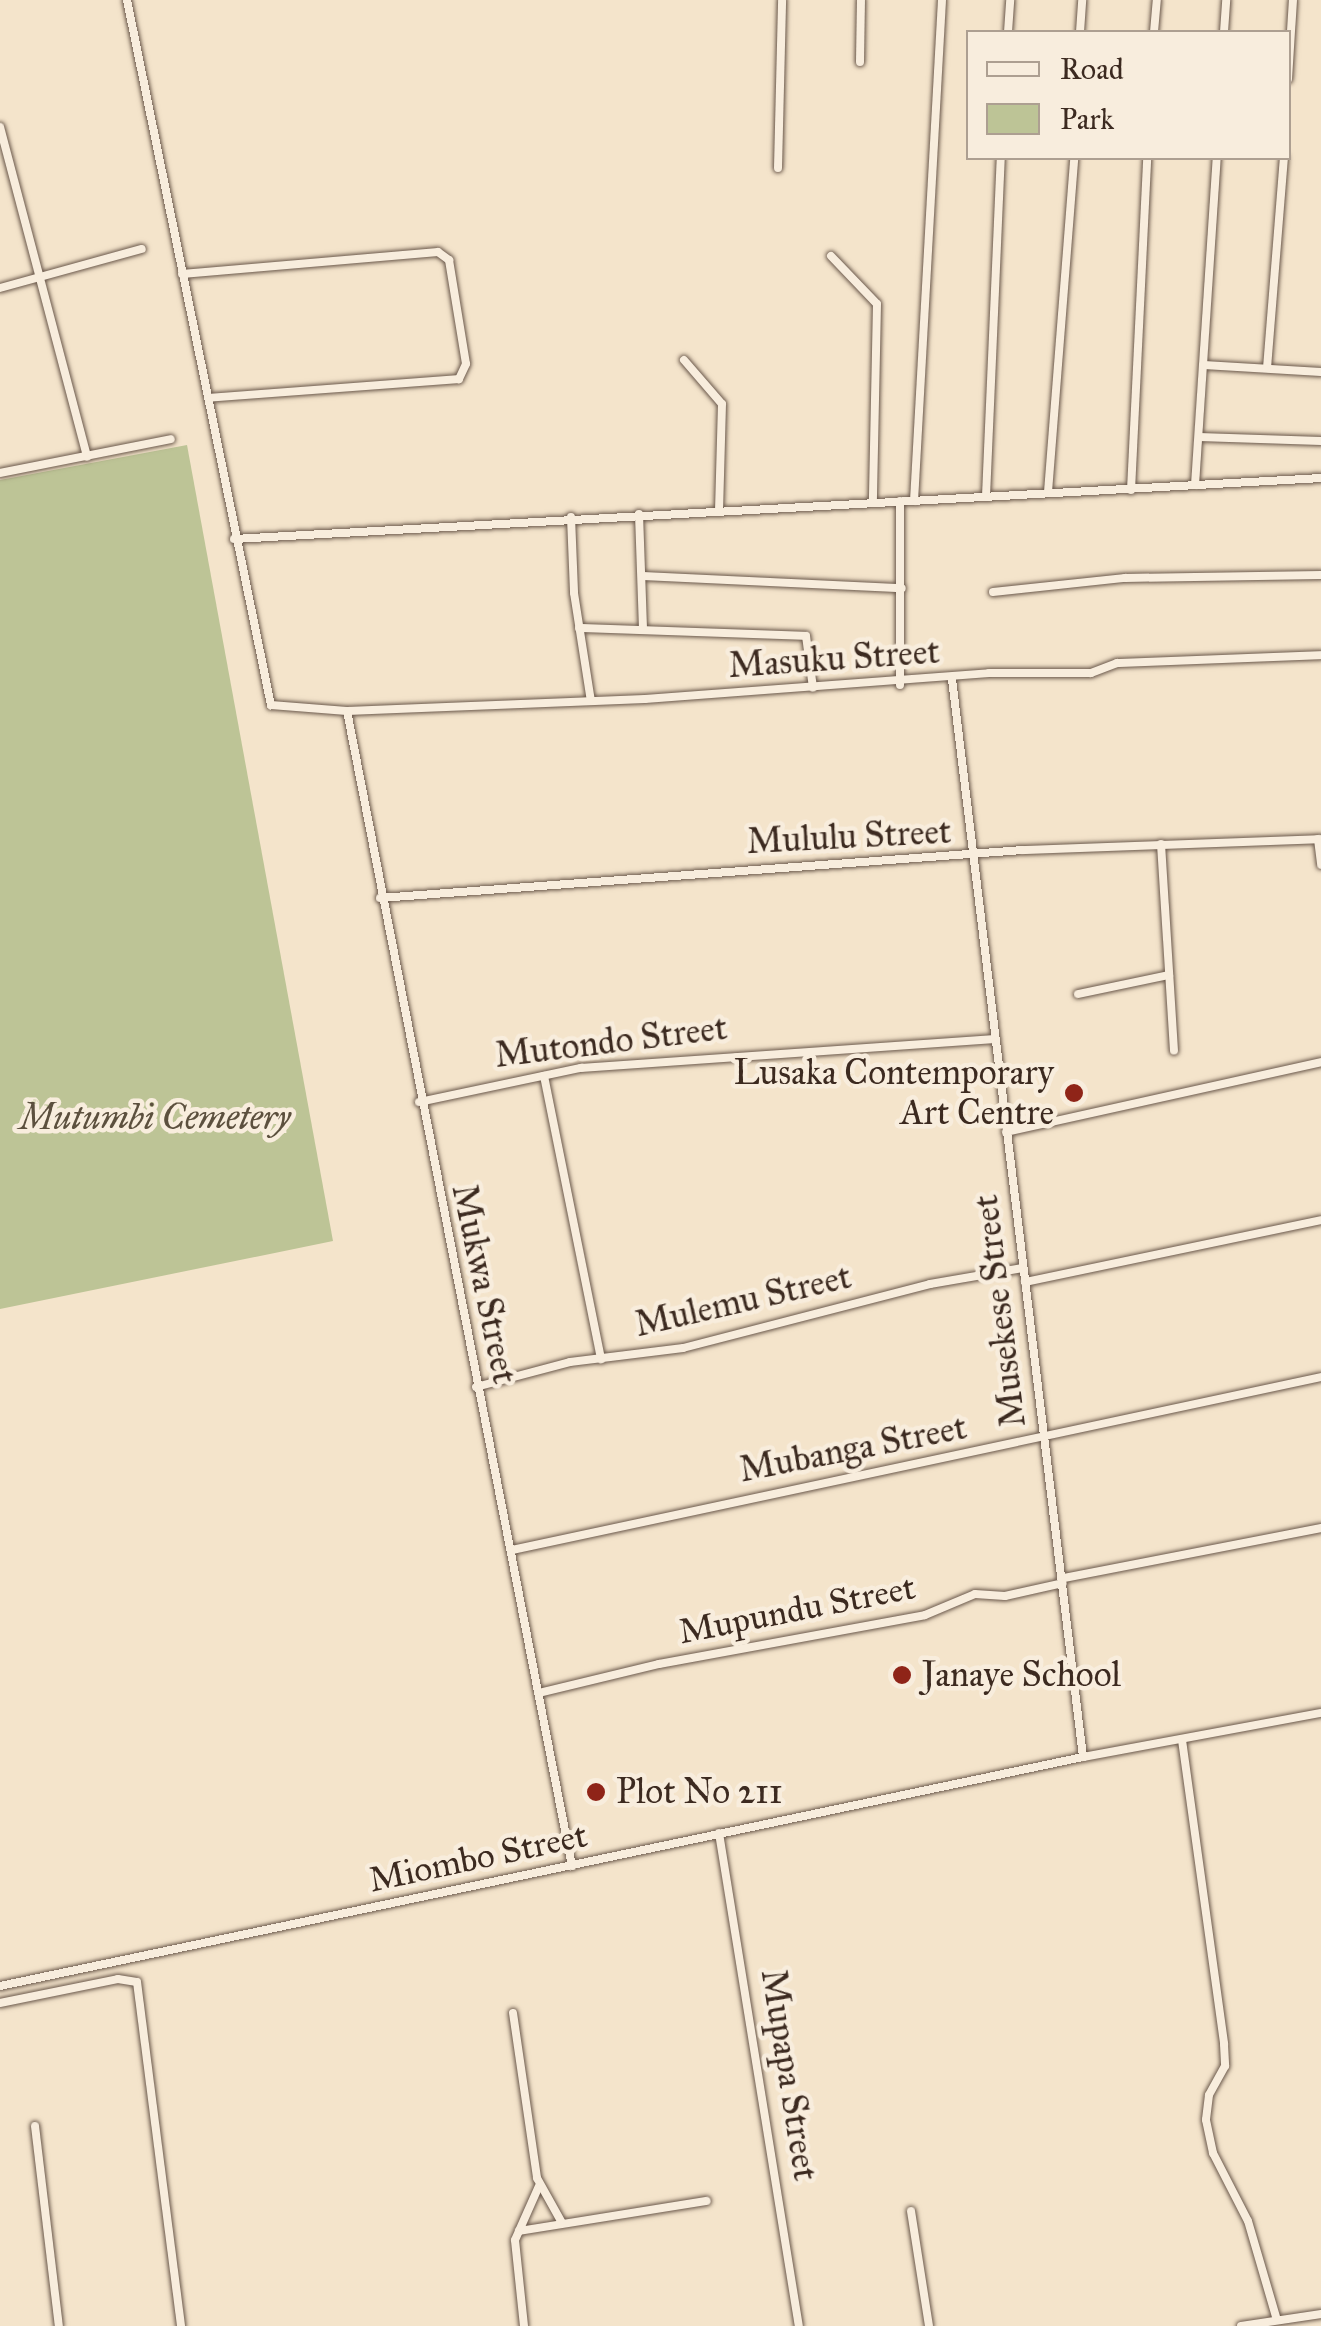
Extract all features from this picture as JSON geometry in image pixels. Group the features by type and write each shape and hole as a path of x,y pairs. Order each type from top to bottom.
{"street":[{"path":"127,0 234,538 1321,478"},
{"path":"778,168 782,0"},
{"path":"860,0 860,62"},
{"path":"914,501 942,0"},
{"path":"1008,30 1010,0"},
{"path":"1080,30 1082,0"},
{"path":"1154,30 1157,0"},
{"path":"1224,30 1226,0"},
{"path":"1291,32 1293,0"},
{"path":"0,127 87,457"},
{"path":"986,496 1001,160"},
{"path":"1048,492 1074,160"},
{"path":"1132,490 1148,160"},
{"path":"1195,486 1217,160"},
{"path":"1267,368 1284,160"},
{"path":"0,288 142,249"},
{"path":"182,274 438,252 449,260 466,364 458,380 209,398"},
{"path":"831,256 877,304 873,502"},
{"path":"684,360 722,404 719,510"},
{"path":"1204,365 1321,372"},
{"path":"1198,437 1321,441"},
{"path":"0,473 171,439"},
{"path":"900,502 900,684"},
{"path":"639,514 643,628"},
{"path":"571,517 579,628 591,701"},
{"name":"Masuku Street","path":"234,538 266,700 278,709 347,711 591,701 1091,673 1117,662 1321,656"},
{"path":"993,592 1125,578 1321,575"},
{"path":"642,576 902,588"},
{"path":"579,628 806,636 813,688"},
{"name":"Musekese Street","path":"952,679 992,1039 1042,1440 1064,1580 1083,1757"},
{"name":"Mukwa Street","path":"347,711 418,1102 512,1550 572,1866"},
{"path":"1320,839 1321,865"},
{"name":"Mululu Street","path":"380,898 1161,844 1320,839"},
{"path":"1161,844 1174,1050"},
{"path":"1078,994 1169,974"},
{"name":"Mutondo Street","path":"418,1102 544,1076 730,1055 992,1039"},
{"path":"1006,1132 1321,1062"},
{"path":"544,1076 601,1359"},
{"path":"1025,1282 1321,1220"},
{"name":"Mulemu Street","path":"476,1387 601,1359 660,1353 930,1284 1023,1268"},
{"name":"Mubanga Street","path":"512,1550 1042,1440 1321,1376"},
{"name":"Mupundu Street","path":"539,1694 659,1664 925,1614 974,1594 1006,1596 1064,1580 1321,1528"},
{"name":"Miombo Street","path":"0,1986 1083,1757 1321,1713"},
{"path":"1182,1740 1210,1976 1224,2044 1225,2066 1209,2095 1206,2120 1212,2153 1248,2221 1277,2320"},
{"name":"Mupapa Street","path":"720,1834 799,2326"},
{"path":"0,2003 118,1979 137,1982 181,2326"},
{"path":"513,2013 539,2186 562,2222"},
{"path":"35,2126 58,2326"},
{"path":"524,2326 514,2240 539,2186"},
{"path":"519,2231 707,2201"},
{"path":"911,2211 928,2326"},
{"path":"1241,2326 1321,2314"}],"green space":[{"name":"Mutumbi Cemetery","path":"187,445 333,1241 0,1309 0,480"}],"place":[{"name":"Lusaka Contemporary Art Centre","path":"1074,1093"},
{"name":"Janaye School","path":"902,1675"},
{"name":"Plot No 211","path":"596,1792"}]}
